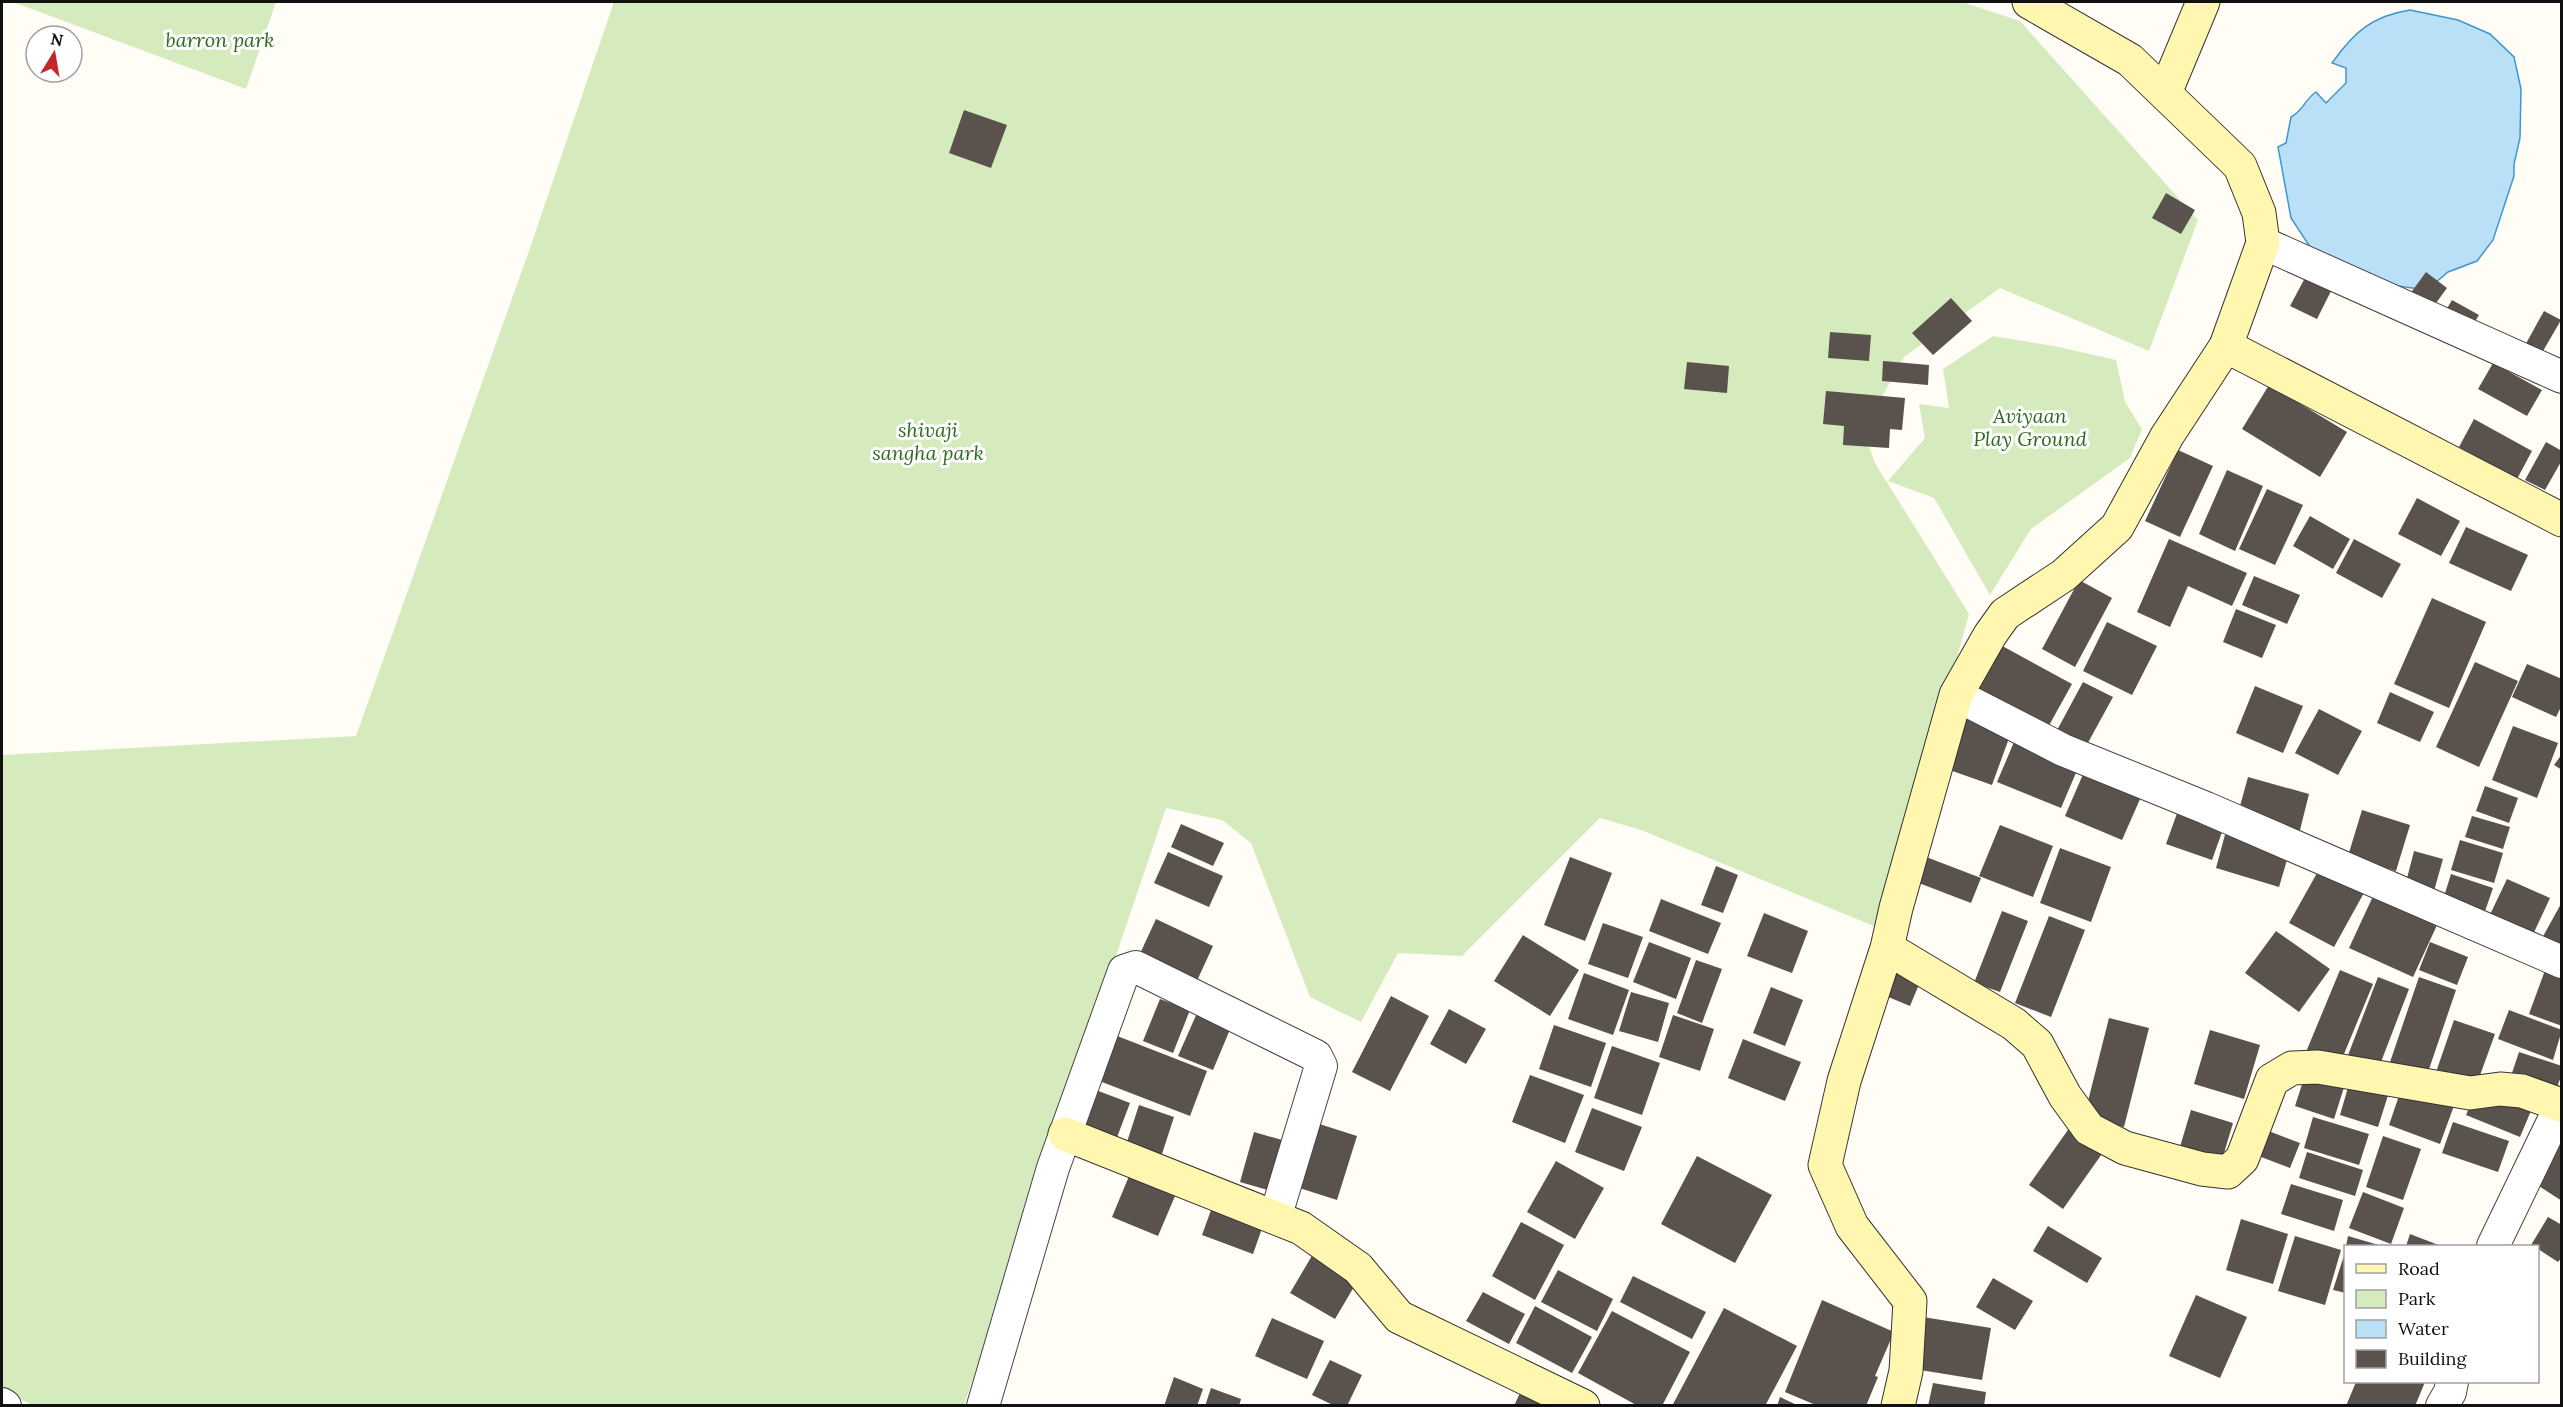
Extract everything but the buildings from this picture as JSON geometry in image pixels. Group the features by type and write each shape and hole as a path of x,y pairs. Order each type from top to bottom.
{"street":[{"path":"1898,1406 1906,1371 1910,1301 1852,1226 1825,1165 1844,1081 1887,948 1896,908 1956,696 2005,614 2064,575 2117,527 2167,436 2226,346 2263,243 2259,213 2240,166 2130,60 2029,2"},
{"path":"2165,93 2203,2"},
{"path":"2263,243 2562,377"},
{"path":"2226,346 2562,520"},
{"path":"1956,696 2063,750 2206,808 2562,962"},
{"path":"1887,948 2014,1024 2037,1044 2065,1096 2089,1130 2125,1148 2202,1169 2228,1172 2242,1159 2272,1080 2292,1068 2318,1066 2470,1093 2500,1089 2522,1091 2561,1104 2493,1245"},
{"path":"983,1406 1065,1134 1124,971 1136,967 1316,1056 1321,1066 1275,1218"},
{"path":"1065,1134 1301,1228 1358,1268 1400,1317 1583,1406"},
{"path":"2442,1406 2450,1392 2452,1383"}],"green space":[{"name":"barron park","path":"13,2 276,2 246,89 84,29 84,24 72,24"},
{"name":"shivaji sangha park","path":"614,2 1962,2 2020,21 2198,220 2149,351 2000,288 1904,357 1863,431 1875,463 1969,614 1881,929 1641,830 1600,818 1462,956 1398,953 1361,1022 1310,997 1251,843 1222,820 1166,808 964,1405 35,1406 2,1391 2,755 356,736 530,248"},
{"name":"Aviyaan Play Ground","path":"1993,336 2054,346 2116,360 2125,402 2142,429 2130,458 2031,529 1990,595 1934,498 1888,481 1925,438 1919,404 1949,408 1943,369"}],"water":[{"path":"2410,10 2458,20 2490,34 2514,57 2521,89 2520,138 2514,164 2514,176 2493,240 2477,261 2448,272 2427,290 2390,285 2314,253 2291,218 2278,147 2286,143 2291,117 2312,95 2316,92 2326,103 2346,83 2346,68 2332,63 2348,42 2374,21"}]}
